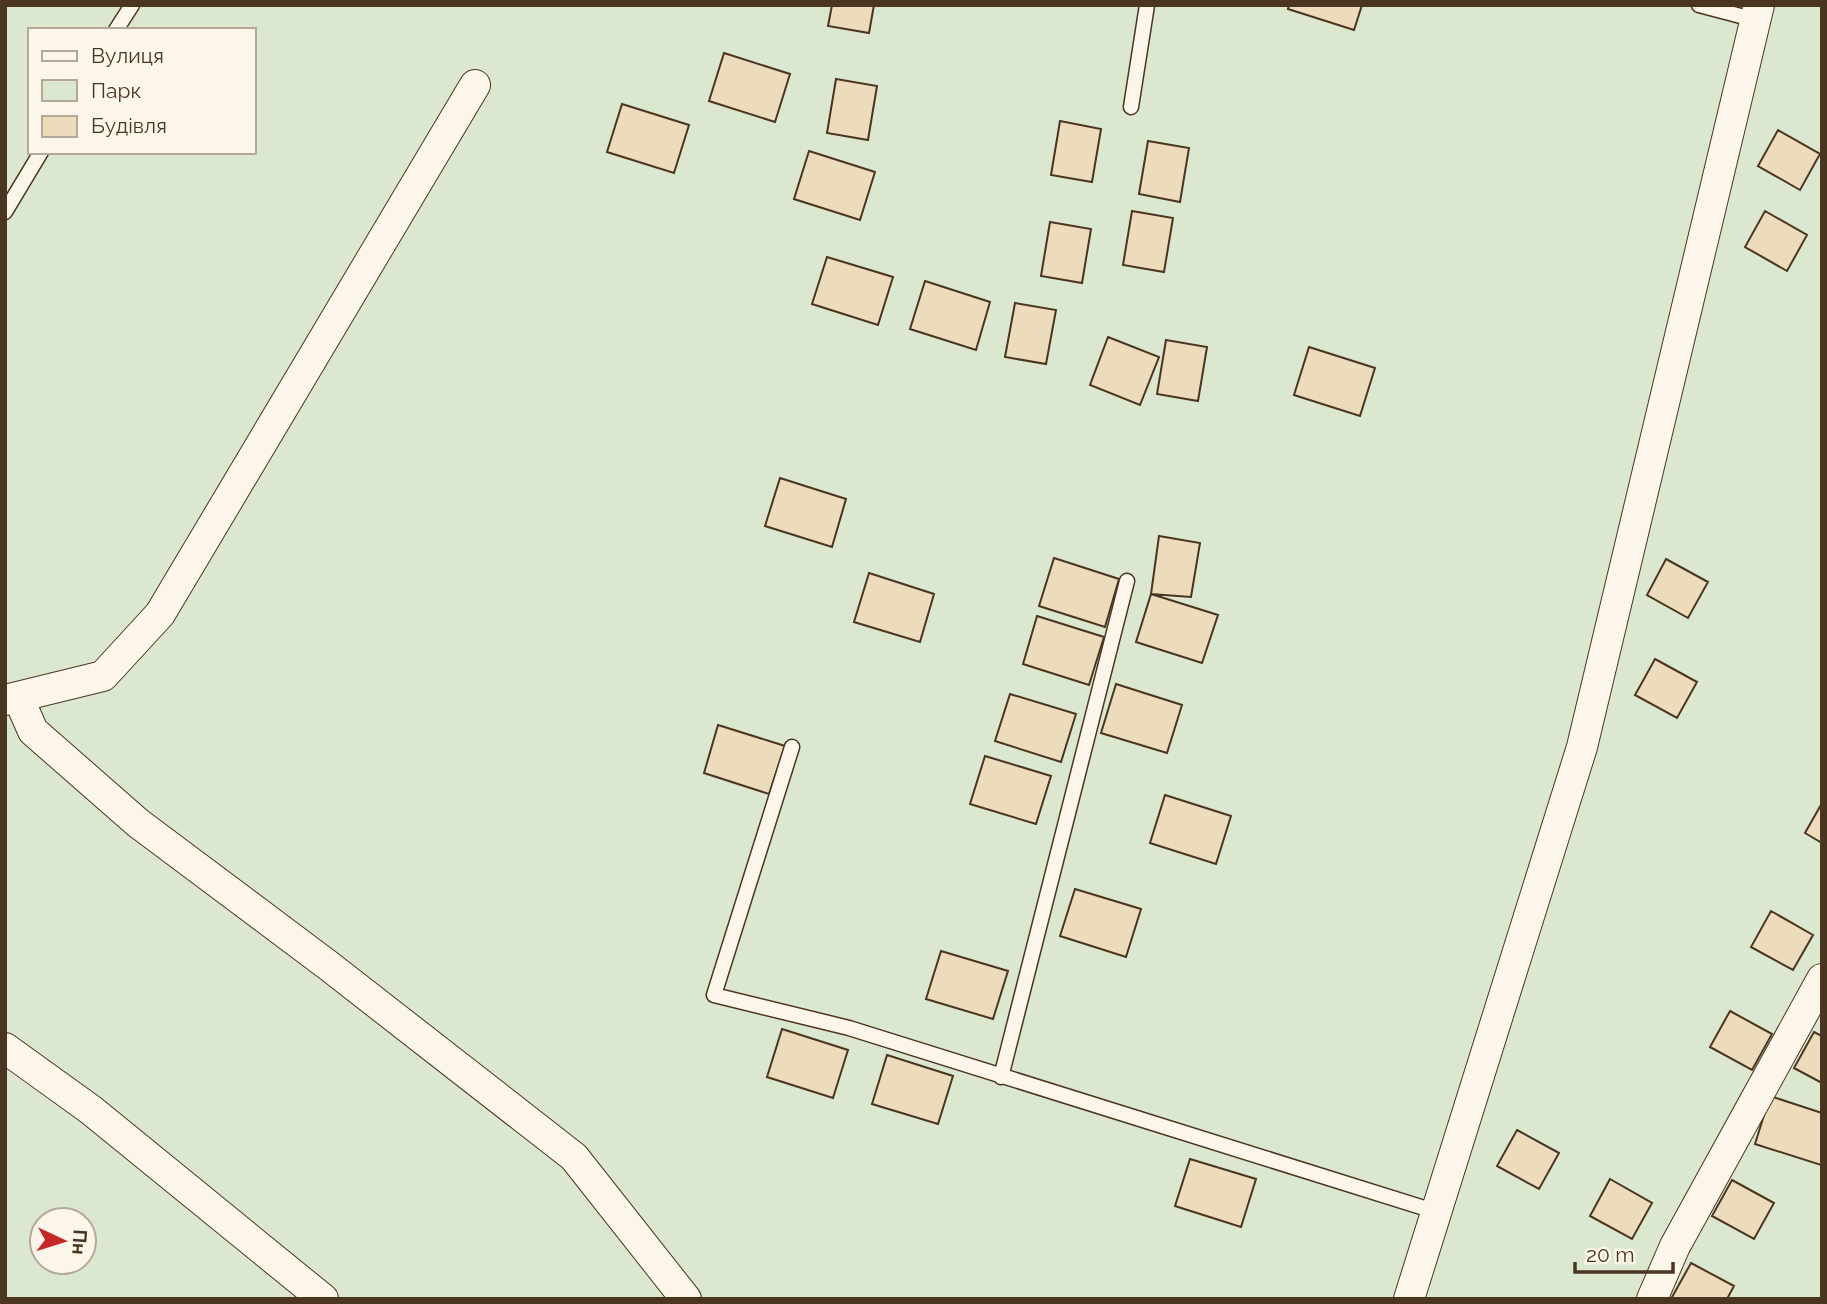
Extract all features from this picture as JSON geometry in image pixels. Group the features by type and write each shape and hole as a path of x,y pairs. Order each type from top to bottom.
{"street":[{"path":"1409,1299 1582,747 1758,13"},
{"path":"475,85 160,614 103,676 12,698 33,731 138,823 329,965 574,1157 685,1299"},
{"path":"1652,1299 1675,1246 1822,979"},
{"path":"5,1048 91,1110 323,1299"}],"lane":[{"path":"117,28 132,5"},
{"path":"1131,107 1147,5"},
{"path":"1699,5 1758,13"},
{"path":"5,212 40,154"},
{"path":"1002,1077 1127,581"},
{"path":"792,747 714,995 849,1028 1437,1212"}],"green space":[{"path":"5,5 1822,5 1822,1299 5,1299"}],"building":[{"path":"832,5 874,5 869,33 828,26"},
{"path":"1289,5 1362,5 1354,30 1288,9"},
{"path":"724,53 790,74 775,122 709,101"},
{"path":"836,79 877,86 868,140 827,133"},
{"path":"622,104 689,125 674,173 607,152"},
{"path":"1060,121 1101,129 1092,182 1051,175"},
{"path":"1778,130 1820,154 1800,190 1758,166"},
{"path":"1148,141 1189,148 1180,202 1139,194"},
{"path":"809,151 875,172 860,220 794,199"},
{"path":"1132,211 1173,218 1164,272 1123,265"},
{"path":"1765,211 1807,235 1787,271 1745,247"},
{"path":"1050,222 1091,229 1082,283 1041,276"},
{"path":"827,257 893,277 878,325 812,304"},
{"path":"925,281 990,302 976,350 910,329"},
{"path":"1015,303 1056,310 1046,364 1005,357"},
{"path":"1108,337 1159,357 1140,405 1090,385"},
{"path":"1166,340 1207,347 1198,401 1157,394"},
{"path":"1309,347 1375,368 1360,416 1294,395"},
{"path":"780,478 846,499 832,547 765,526"},
{"path":"1159,536 1200,543 1191,597 1151,594"},
{"path":"1054,558 1119,579 1105,627 1039,606"},
{"path":"1666,559 1708,582 1688,618 1647,595"},
{"path":"869,573 934,594 920,642 854,622"},
{"path":"1151,594 1218,615 1202,663 1136,642"},
{"path":"1037,616 1104,637 1089,685 1023,664"},
{"path":"1655,659 1697,682 1677,718 1635,695"},
{"path":"1116,684 1182,705 1167,753 1101,733"},
{"path":"1010,694 1076,714 1061,762 995,741"},
{"path":"718,725 785,746 769,794 704,773"},
{"path":"985,756 1051,776 1036,824 970,804"},
{"path":"1165,795 1231,816 1216,864 1150,843"},
{"path":"1822,803 1822,843 1805,833"},
{"path":"1075,889 1141,909 1126,957 1060,936"},
{"path":"1771,911 1813,935 1793,970 1751,947"},
{"path":"941,951 1008,971 993,1019 926,999"},
{"path":"1730,1011 1772,1034 1752,1070 1710,1047"},
{"path":"782,1029 848,1050 833,1098 767,1077"},
{"path":"1814,1032 1822,1036 1822,1083 1794,1068"},
{"path":"887,1055 953,1076 938,1124 872,1104"},
{"path":"1770,1096 1822,1113 1821,1165 1755,1144"},
{"path":"1517,1130 1559,1153 1539,1189 1497,1166"},
{"path":"1190,1159 1256,1179 1241,1227 1175,1206"},
{"path":"1610,1179 1652,1203 1632,1239 1590,1216"},
{"path":"1732,1180 1774,1203 1754,1239 1712,1216"},
{"path":"1691,1263 1734,1286 1727,1299 1671,1299"}]}
